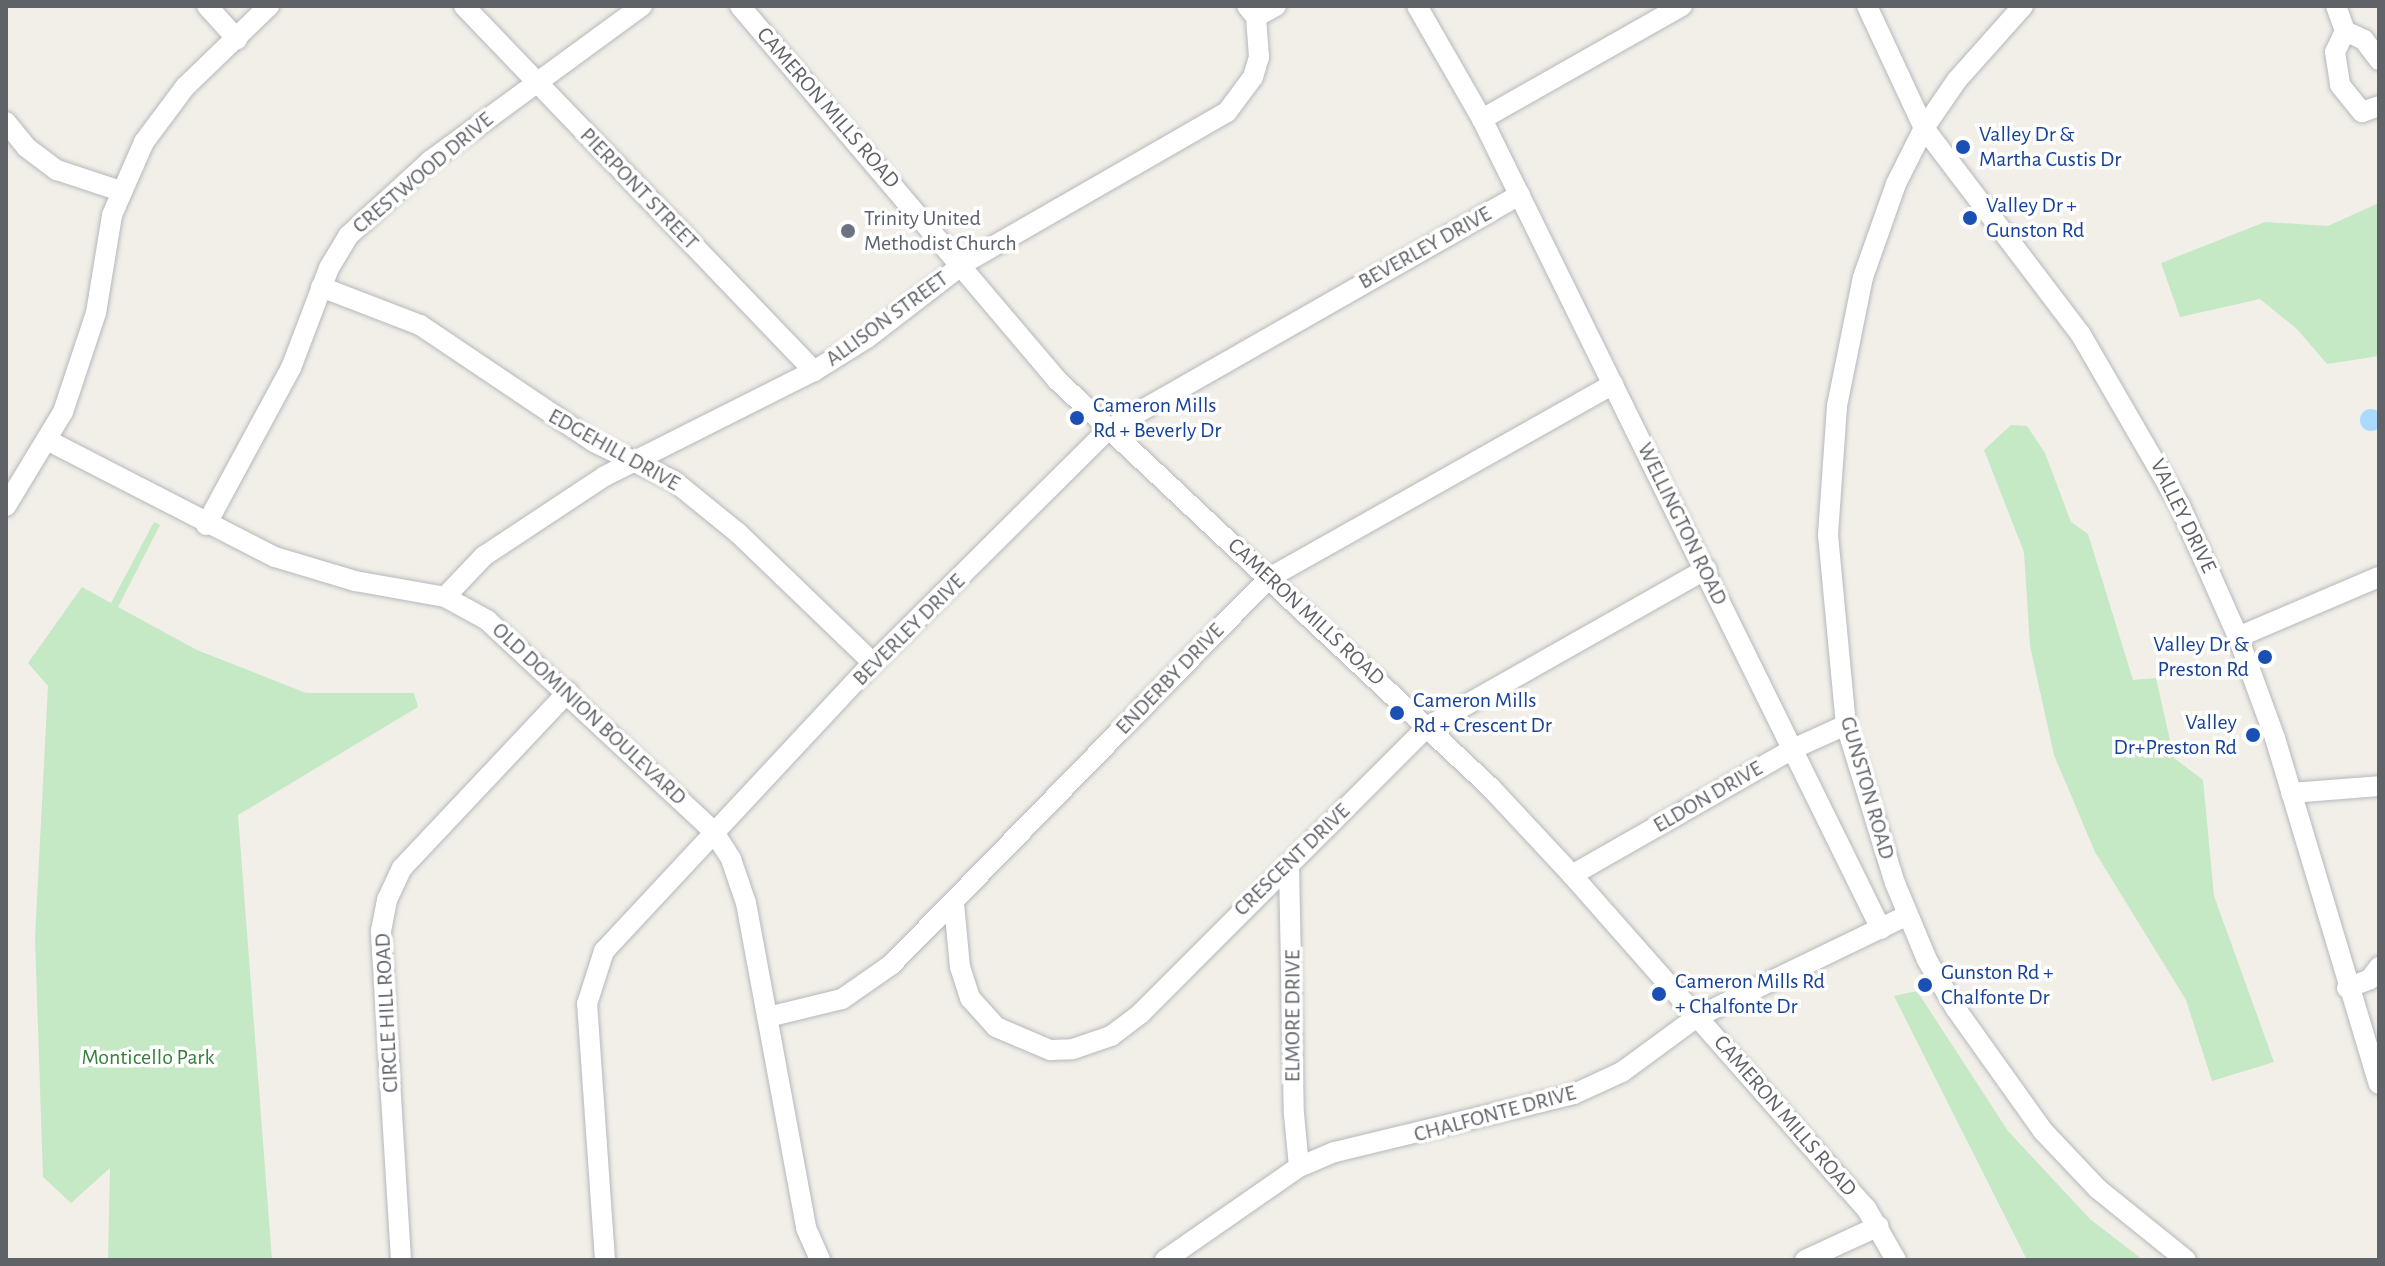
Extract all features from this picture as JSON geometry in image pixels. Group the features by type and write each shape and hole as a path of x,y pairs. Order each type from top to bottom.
{"street":[{"path":"207,6 237,39"},
{"path":"6,506 49,441 96,313 120,191 144,142 185,87 269,6"},
{"name":"PIERPONT STREET","path":"464,6 814,371"},
{"name":"CRESTWOOD DRIVE","path":"206,525 291,368 338,250 361,221 536,80 642,6"},
{"name":"CAMERON MILLS ROAD","path":"740,6 962,264 1027,346 1109,429 1427,727 1572,875 1879,1226 1896,1260"},
{"name":"ALLISON STREET","path":"445,597 484,556 526,525 632,461 814,371 867,338 962,264 1227,112 1253,77 1259,57 1252,12 1276,6"},
{"name":"WELLINGTON ROAD","path":"1417,6 1482,119 1795,748 1881,929"},
{"path":"1482,119 1682,6"},
{"name":"VALLEY DRIVE","path":"1867,6 1924,128 2081,335 2130,412 2238,637 2291,793 2347,988 2379,1084"},
{"name":"GUNSTON ROAD","path":"2023,6 1957,80 1924,128 1886,209 1863,277 1837,406 1828,535 1846,725 1908,915 1956,1009 2043,1131 2098,1189 2186,1260"},
{"path":"2336,6 2345,31 2364,40 2379,60"},
{"path":"2345,31 2335,52 2340,85 2362,112 2379,106"},
{"path":"6,122 26,147 57,170 120,191"},
{"name":"BEVERLEY DRIVE","path":"605,1260 588,989 604,951 873,663 1109,429 1520,195"},
{"name":"EDGEHILL DRIVE","path":"321,287 420,325 517,393 632,461 656,469 697,498 873,663"},
{"name":"ENDERBY DRIVE","path":"768,1017 842,999 863,988 954,904 1269,578 1613,384"},
{"name":"OLD DOMINION BOULEVARD","path":"49,441 206,525 314,570 445,597 509,636 713,831 731,859 746,903 806,1228 820,1260"},
{"name":"CRESCENT DRIVE","path":"954,904 960,967 970,998 982,1013 1012,1037 1050,1050 1073,1049 1111,1036 1141,1013 1427,727 1706,569"},
{"path":"2238,637 2379,577"},
{"name":"CIRCLE HILL ROAD","path":"401,1260 381,931 387,900 402,868 568,692"},
{"name":"ELDON DRIVE","path":"1572,875 1795,748 1846,725"},
{"path":"2291,793 2379,786"},
{"name":"ELMORE DRIVE","path":"1289,864 1294,1114 1299,1167"},
{"name":"CHALFONTE DRIVE","path":"1175,1258 1299,1167 1335,1152 1574,1094 1622,1072 1697,1017 1908,915"},
{"path":"2347,988 2370,979 2379,967"},
{"path":"1805,1260 1879,1226"}],"green space":[{"path":"2379,203 2379,356 2327,364 2297,329 2260,299 2180,317 2161,263 2265,222 2328,226"},
{"path":"2011,425 2027,426 2045,453 2071,522 2088,534 2133,680 2156,678 2174,758 2203,780 2214,896 2274,1062 2212,1081 2186,1000 2095,852 2054,755 2030,646 2024,552 1984,450"},
{"name":"Monticello Park","path":"154,522 160,525 118,607 197,650 306,693 414,693 418,707 238,815 272,1260 108,1260 110,1168 71,1203 43,1177 35,938 48,686 28,663 82,587 111,603"},
{"path":"1917,991 2008,1131 2090,1219 2143,1260 2027,1260 1894,996"}],"water":[{"path":"2371,409 2379,412 2382,420 2379,428 2371,431 2363,428 2360,420 2363,412"}],"place":[{"name":"Valley Dr & Martha Custis Dr","path":"1963,147"},
{"name":"Valley Dr + Gunston Rd","path":"1970,218"},
{"name":"Trinity United Methodist Church","path":"848,231"},
{"name":"Cameron Mills Rd + Beverly Dr","path":"1077,418"},
{"name":"Valley Dr & Preston Rd","path":"2265,657"},
{"name":"Cameron Mills Rd + Crescent Dr","path":"1397,713"},
{"name":"Valley Dr+Preston Rd","path":"2253,735"},
{"name":"Gunston Rd + Chalfonte Dr","path":"1925,985"},
{"name":"Cameron Mills Rd + Chalfonte Dr","path":"1659,994"}]}
